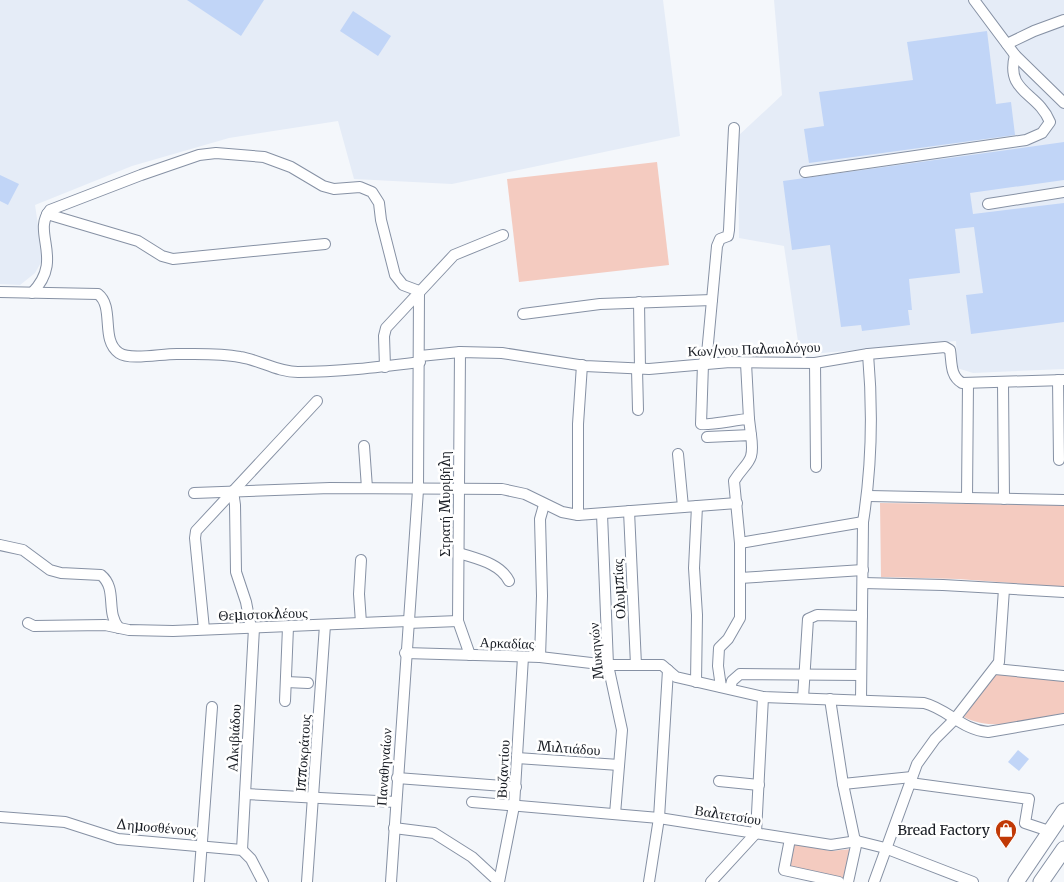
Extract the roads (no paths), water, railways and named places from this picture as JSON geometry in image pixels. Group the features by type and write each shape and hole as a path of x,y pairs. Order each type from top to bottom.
{"highway":[{"path":"1016,882 1064,811"},
{"path":"1041,882 1064,849"}],"street":[{"path":"974,0 1016,55 1064,103"},
{"path":"1007,44 1034,31 1064,20"},
{"path":"1034,31 1064,28"},
{"path":"805,172 1026,140 1042,133 1050,122 1046,110 1026,94 1015,82 1012,69 1016,55"},
{"path":"734,128 729,230 728,236 720,239 717,246 707,354 703,364 701,424 707,426 725,420 749,419"},
{"path":"0,292 32,293 43,278 48,264 43,223 46,214 54,207 199,156 216,153 264,157 291,167 323,186 334,189 360,187 372,192 379,203 381,220 395,275 403,285 419,291"},
{"path":"988,204 1064,192"},
{"path":"46,214 138,241 162,256 173,259 326,244"},
{"path":"385,367 384,336 386,328 454,255 503,234"},
{"name":"Παναθηναίων","path":"391,882 405,653 418,490 419,291"},
{"name":"Κων/νου Παλαιολόγου","path":"32,293 93,292 100,295 104,302 112,344 117,351 126,356 180,354 233,356 278,369 298,372 385,367 460,352 514,354 582,365 639,369 703,364 815,362 868,354 945,347 950,350 956,380 968,383"},
{"path":"523,314 600,304 712,300"},
{"path":"638,410 640,302"},
{"name":"Στρατή Μυριβήλη","path":"460,352 458,621 470,655"},
{"path":"861,700 863,522 868,496 872,408 868,354"},
{"path":"815,362 816,467"},
{"path":"726,688 718,654 719,648 728,639 740,618 740,542 734,481 752,459 746,363"},
{"path":"578,515 578,424 582,365"},
{"path":"967,498 968,383 1061,380 1059,460"},
{"path":"1003,382 1004,499"},
{"path":"204,630 195,536 199,528 317,402"},
{"path":"707,438 751,435"},
{"path":"364,446 367,488"},
{"path":"678,454 682,507"},
{"path":"194,494 367,488 418,490 459,488 502,489 525,494 544,505 578,515 737,503"},
{"name":"Αλκιβιάδου","path":"233,492 236,572 252,628 242,850"},
{"path":"868,496 1064,500"},
{"path":"540,657 542,596 540,519 544,505"},
{"path":"696,682 697,615 694,568 697,506"},
{"name":"Ολυμπίας","path":"630,511 636,665"},
{"name":"Μυκηνών","path":"602,514 608,665 622,730 615,814"},
{"path":"740,542 863,522"},
{"path":"0,545 23,550 50,570 61,573 101,575 109,585 113,621 119,628"},
{"path":"459,553 497,567 505,572 509,581"},
{"path":"360,560 359,594 361,623"},
{"path":"740,578 863,570"},
{"path":"863,583 1064,592"},
{"path":"874,882 917,764 935,739 954,720 974,692 995,668 1000,654 1004,589"},
{"path":"803,698 806,626 810,617 862,616"},
{"name":"Θεμιστοκλέους","path":"28,623 34,626 105,625 140,630 204,630 458,621"},
{"name":"Ιπποκράτους","path":"307,882 325,625"},
{"path":"285,700 288,627"},
{"name":"Αρκαδίας","path":"405,653 540,657 608,665 662,665 676,677 763,697 924,703 938,708 971,730 988,732 1064,719"},
{"name":"Βυζαντίου","path":"499,882 514,806 523,657"},
{"path":"995,668 1064,676"},
{"path":"649,882 659,818 668,670"},
{"path":"726,688 740,674 861,675"},
{"path":"286,682 308,683"},
{"path":"711,882 756,833 763,697"},
{"path":"830,699 843,784 856,841 848,882"},
{"path":"199,882 212,707"},
{"name":"Μιλτιάδου","path":"517,758 619,765"},
{"path":"397,778 516,787"},
{"path":"843,784 911,780 1029,799 1025,823 1049,831"},
{"path":"719,781 759,785"},
{"path":"245,794 396,802"},
{"name":"Βαλτετσίου","path":"472,802 659,818 831,845 856,841 885,848 973,882"},
{"name":"Δημοσθένους","path":"0,818 65,822 118,839 242,850"},
{"path":"394,828 434,833 472,857 499,882"},
{"path":"790,839 784,870 839,882"},
{"path":"242,850 251,859 263,882"}],"place":[{"name":"Bread Factory","path":"1006,849"}]}
